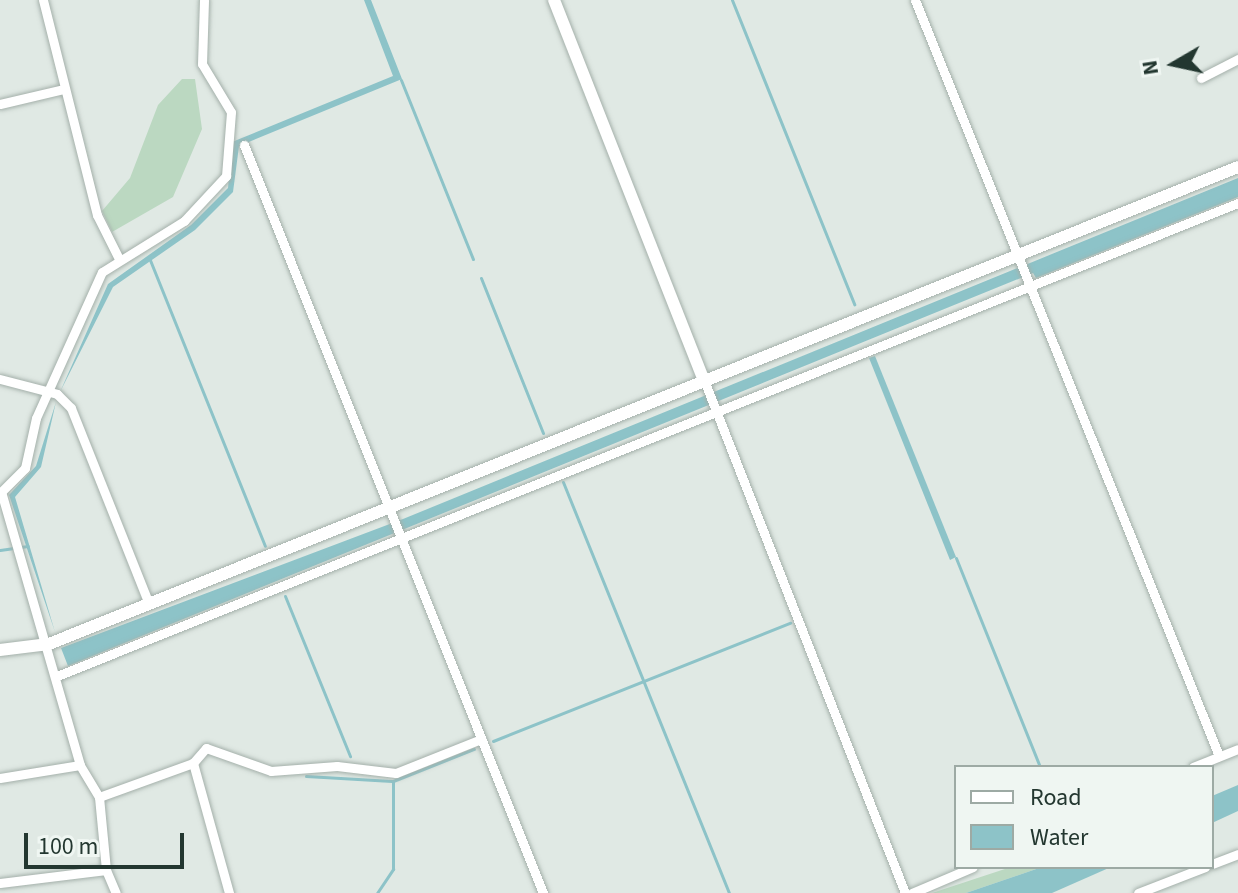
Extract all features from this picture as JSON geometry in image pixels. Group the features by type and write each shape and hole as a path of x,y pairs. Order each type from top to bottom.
{"street":[{"path":"43,0 97,215 119,259"},
{"path":"116,893 106,870 99,797 80,765 49,644 16,548 1,492 25,468 57,395 94,283 119,259 184,221 226,176 231,112 202,64 204,0"},
{"path":"554,0 905,893"},
{"path":"915,0 1219,756"},
{"path":"1201,78 1238,59"},
{"path":"0,104 64,89"},
{"path":"244,145 543,893"},
{"path":"57,676 402,540 1024,272 1238,167"},
{"path":"0,650 49,644 704,380 1238,203"},
{"path":"0,379 57,395"},
{"path":"57,395 149,604"},
{"path":"99,797 193,763 206,748 271,771 337,766 396,773 481,739"},
{"path":"1198,765 1238,749"},
{"path":"193,763 229,893"},
{"path":"0,778 80,765"},
{"path":"1214,863 1238,854"},
{"path":"912,893 968,869"},
{"path":"1138,893 1200,869"},
{"path":"0,883 106,870"}],"green space":[{"path":"182,79 195,79 202,129 173,197 112,232 102,211 130,178 158,105"},
{"path":"1005,869 1036,869 966,893 932,893"}],"water":[{"path":"364,0 371,0 402,79 239,146 233,192 195,230 113,287 60,392 108,284 191,225 228,188 232,142 393,76"},
{"path":"1238,178 1238,197 1036,278 1033,273 68,666 61,648 403,519"},
{"path":"875,356 956,557 950,560 869,358"},
{"path":"56,402 41,467 15,497 55,632 9,495 36,466"},
{"path":"1238,785 1238,811 1214,822 1214,795"},
{"path":"1036,869 1106,869 1052,893 966,893"}],"waterway":[{"path":"732,0 854,304"},
{"path":"401,80 473,259"},
{"path":"150,260 265,546"},
{"path":"481,278 543,433"},
{"path":"563,482 729,893"},
{"path":"0,550 28,546"},
{"path":"956,558 1039,765"},
{"path":"285,596 350,756"},
{"path":"493,741 790,623"},
{"path":"377,893 393,869 393,781 474,749"},
{"path":"306,776 392,781"}]}
